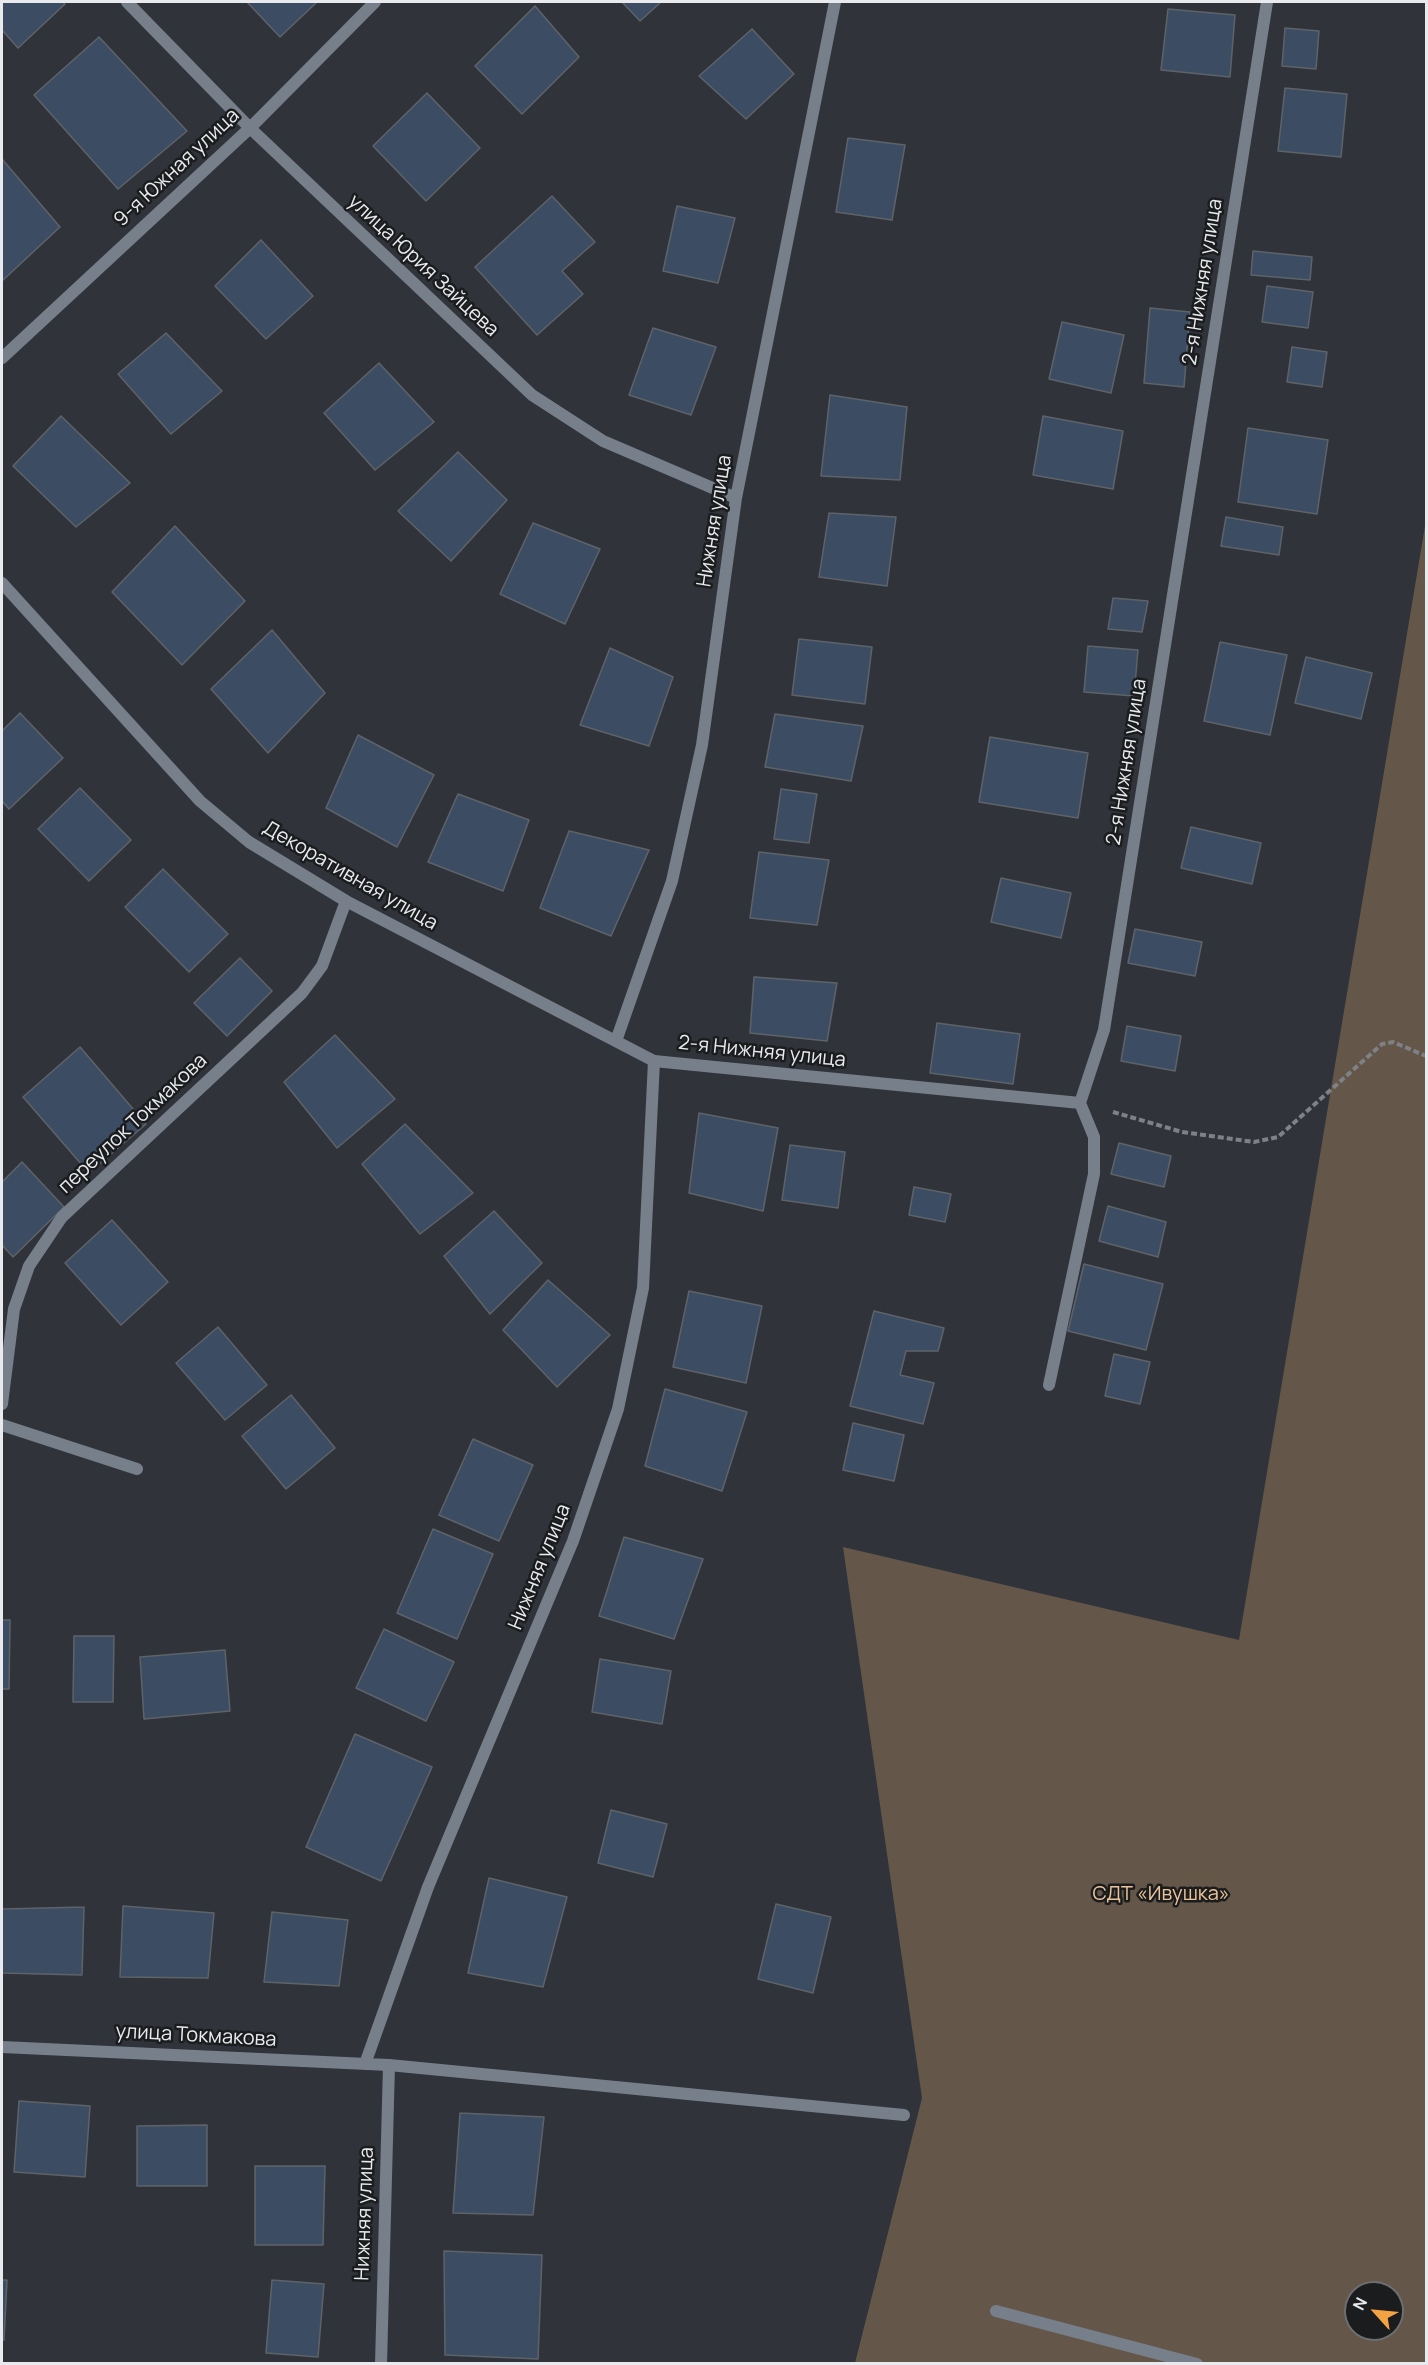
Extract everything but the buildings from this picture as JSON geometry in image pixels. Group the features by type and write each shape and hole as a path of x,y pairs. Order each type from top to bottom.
{"street":[{"name":"улица Юрия Зайцева","path":"126,2 249,128 532,395 603,441 736,498"},
{"name":"9-я Южная улица","path":"2,358 249,128 375,2"},
{"name":"Нижняя улица","path":"616,1041 672,881 695,779 702,745 736,498 834,2"},
{"name":"2-я Нижняя улица","path":"654,1061 1080,1103 1104,1030 1267,2"},
{"name":"Декоративная улица","path":"2,583 200,801 249,842 346,900 654,1061"},
{"name":"переулок Токмакова","path":"2,1404 14,1309 30,1266 62,1217 302,993 322,966 346,900"},
{"name":"Нижняя улица","path":"365,2064 428,1887 573,1540 618,1409 643,1288 654,1061"},
{"path":"1049,1385 1094,1174 1094,1137 1080,1103"},
{"path":"2,1425 137,1468"},
{"name":"улица Токмакова","path":"2,2047 389,2065 904,2115"},
{"name":"Нижняя улица","path":"381,2364 389,2065"},
{"path":"996,2311 1197,2364"}],"path":[{"path":"1080,1103 1182,1132 1254,1142 1278,1137 1382,1044 1393,1042 1426,1056"}],"green space":[{"name":"СДТ «Ивушка»","path":"1426,520 1426,2363 855,2363 922,2098 843,1547 1239,1640"}]}
